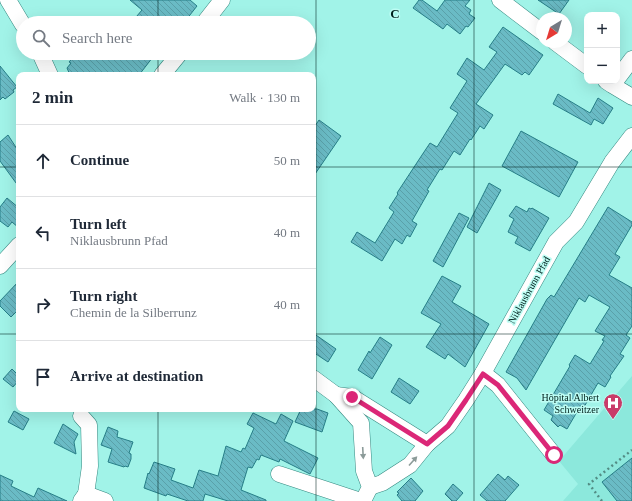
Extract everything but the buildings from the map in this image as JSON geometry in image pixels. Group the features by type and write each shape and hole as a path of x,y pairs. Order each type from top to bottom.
{"street":[{"path":"8,0 18,16"},
{"path":"209,16 222,0"},
{"path":"500,0 536,27"},
{"path":"563,48 584,64"},
{"path":"620,73 632,59"},
{"path":"43,60 49,72"},
{"path":"164,72 174,60"},
{"path":"615,84 632,97"},
{"name":"Niklausbrunn Pfad","path":"365,496 410,465 427,444 448,426 483,374 556,242 576,222 612,162 632,136"},
{"path":"0,266 16,248"},
{"path":"483,374 498,385 554,455"},
{"path":"279,474 365,496 361,423 336,395 316,380"},
{"path":"336,395 352,397 427,444"},
{"path":"361,423 377,413"},
{"path":"81,416 89,425 90,466 84,497 105,501"}],"path":[{"path":"602,501 589,484 632,450"}],"shaded area":[{"name":"Hôpital Albert Schweitzer","path":"632,376 632,501 563,501 578,484 559,461"}],"place":[{"name":"Hôpital Albert Schweitzer","path":"613,420"}],"route":[{"path":"352,397 427,444 448,426 483,374 498,385 554,455"}]}
